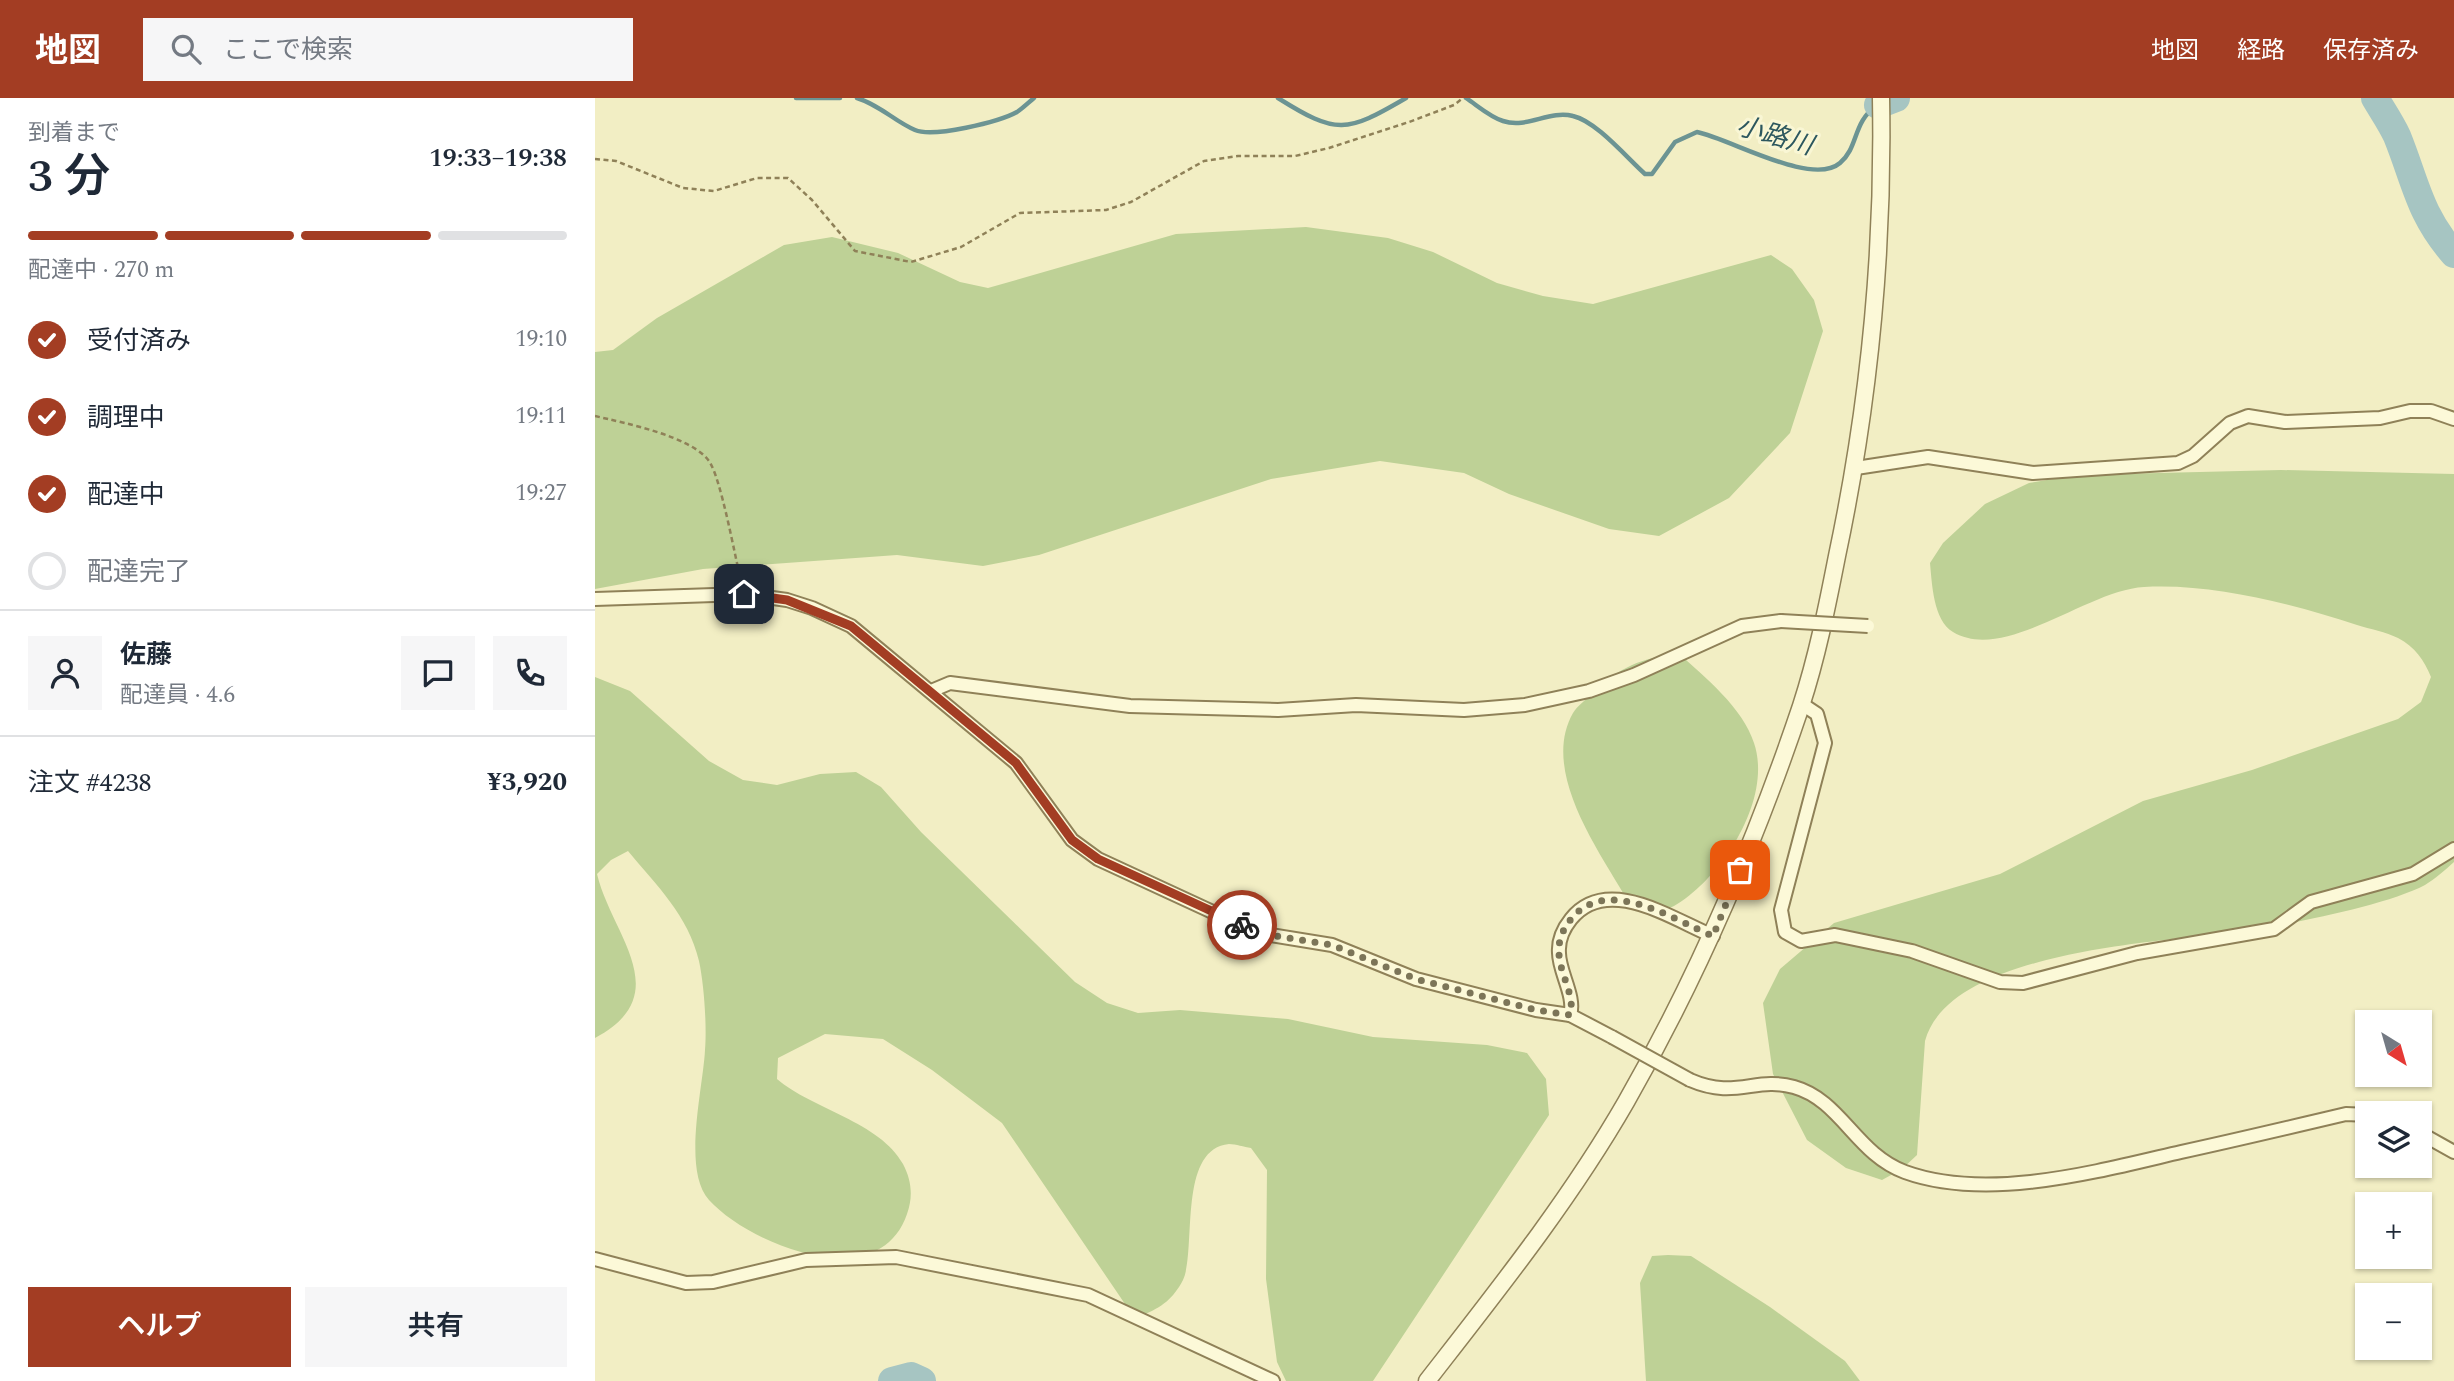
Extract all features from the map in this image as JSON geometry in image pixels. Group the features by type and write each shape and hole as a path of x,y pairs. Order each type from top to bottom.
{"street":[{"path":"1427,1381 1523,1258 1625,1104 1713,936 1802,704 1822,632 1856,468 1867,388 1883,188 1881,98"},
{"path":"1856,468 1929,457 2033,472 2178,463 2193,456 2229,423 2248,416 2285,422 2380,418 2410,411 2431,411 2454,419"},
{"path":"595,599 744,594 787,600 851,626 1016,763 1072,840 1098,859 1258,933 1332,945 1416,979 1536,1010 1570,1015 1691,1080 1721,1090 1773,1084 1793,1087 1815,1096 1834,1110 1856,1139 1884,1161 1903,1171 1948,1182 2031,1182 2086,1174 2346,1114 2355,1114"},
{"path":"931,691 950,683 1130,706 1277,710 1356,705 1464,710 1525,705 1589,691 1634,675 1742,626 1781,621 1868,626"},
{"path":"1802,704 1817,714 1825,743 1781,910 1785,932 1801,941 1835,935 1912,951 2000,982 2024,983 2137,953 2273,929 2311,902 2413,874 2454,849"},
{"path":"1570,1015 1573,1007 1560,969 1558,949 1563,930 1588,904 1604,898 1623,899 1713,936"},
{"path":"2432,1140 2454,1152"},
{"path":"597,1266 686,1283 713,1282 806,1260 896,1257 1088,1294 1273,1381"}],"path":[{"path":"595,159 616,161 683,188 714,191 757,178 788,178 812,200 855,251 911,262 961,247 1020,213 1106,210 1131,202 1204,161 1238,156 1296,156 1329,148 1409,122 1454,105 1463,98"},
{"path":"595,416 636,426 692,447 709,462 744,594"}],"green space":[{"path":"1306,227 1388,238 1433,252 1497,283 1543,296 1593,304 1771,255 1792,269 1814,300 1823,331 1790,433 1729,498 1659,536 1609,529 1509,494 1464,473 1380,461 1271,479 1039,555 983,566 897,555 703,569 595,589 595,352 613,350 657,318 784,245 832,237 898,253 960,282 988,288 1176,234"},
{"path":"2281,470 2454,474 2454,862 2425,885 2365,906 2251,930 2067,955 2018,968 1975,986 1943,1010 1925,1041 1917,1155 1902,1169 1882,1180 1846,1168 1807,1140 1773,1074 1763,1003 1780,969 1834,923 2000,874 2143,801 2252,770 2398,719 2421,702 2431,677 2414,650 2393,636 2279,603 2197,588 2144,587 2122,591 2021,632 1997,638 1974,639 1953,632 1941,619 1935,601 1930,563 1943,543 1985,504 2029,483 2077,475"},
{"path":"1678,653 1722,694 1749,730 1758,765 1756,788 1750,812 1739,835 1709,877 1674,906 1643,912 1628,901 1577,810 1568,785 1564,760 1565,736 1575,710 1602,684 1632,665"},
{"path":"595,677 630,691 709,761 743,780 777,785 820,774 856,772 881,787 921,832 1075,982 1107,1003 1138,1013 1180,1010 1288,1019 1373,1037 1487,1045 1527,1053 1546,1079 1549,1115 1373,1381 1286,1381 1277,1362 1266,1279 1267,1170 1251,1148 1229,1144 1213,1150 1202,1163 1195,1181 1187,1266 1183,1280 1166,1302 1143,1315 1125,1304 1002,1123 932,1070 883,1039 825,1034 778,1058 777,1079 792,1090 879,1137 903,1164 910,1183 910,1201 907,1214 892,1239 870,1253 843,1258 813,1255 782,1246 753,1233 728,1217 709,1200 701,1187 695,1150 706,1029 699,961 679,915 628,851 611,860 597,874 632,962 636,983 632,1002 619,1021 595,1038"},
{"path":"1652,1256 1691,1256 1770,1307 1845,1361 1860,1381 1646,1381 1640,1283"}],"waterway":[{"name":"小路川","path":"796,98 840,98"},
{"name":"小路川","path":"857,98 915,130 924,132 966,128 1008,116 1034,98"},
{"name":"小路川","path":"1278,98 1314,119 1342,125 1369,118 1406,98"},
{"name":"小路川","path":"1466,98 1493,117 1512,123 1555,115 1582,119 1601,132 1645,174 1652,174 1675,142 1697,132 1791,166 1827,169 1846,157 1863,119 1877,105"},
{"path":"1878,105 1896,98"},
{"path":"2375,98 2397,136 2433,225 2454,254"},
{"path":"892,1381 911,1376 922,1381"}],"way so far":[{"path":"1242,925 1258,933 1332,945 1416,979 1536,1010 1570,1015 1573,1007 1560,969 1558,949 1563,930 1574,915 1588,904 1604,898 1623,899 1713,936 1740,870"}],"route":[{"path":"744,594 787,600 851,626 1016,763 1072,840 1085,850 1098,859 1242,925"}]}
